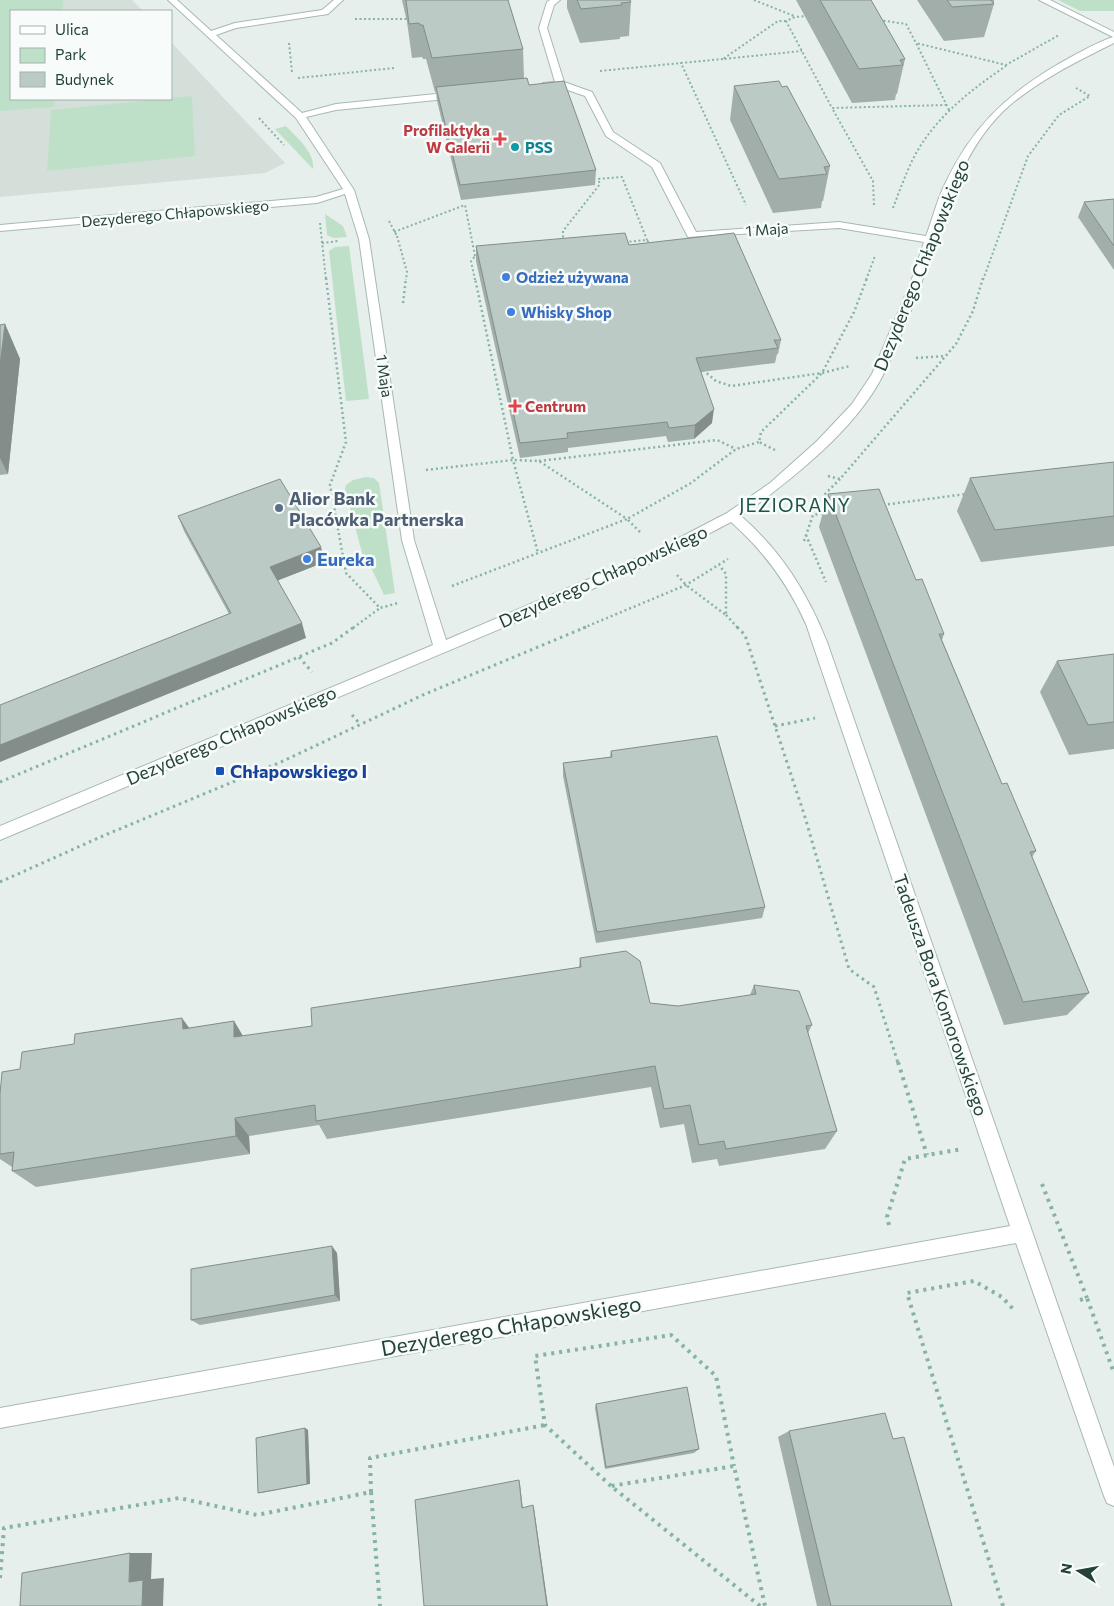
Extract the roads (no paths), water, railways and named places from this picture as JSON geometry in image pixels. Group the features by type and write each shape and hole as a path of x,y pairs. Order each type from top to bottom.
{"street":[{"name":"1 Maja","path":"172,0 300,116 349,190 364,239 408,540 441,647"},
{"path":"209,34 235,26 325,12 339,0"},
{"path":"556,0 550,4 542,28 560,84"},
{"path":"1043,0 1114,35"},
{"name":"Dezyderego Chłapowskiego","path":"0,833 659,554 732,516 774,486 821,444 856,407 878,374 916,282 950,182 971,144 993,117 1020,93 1052,71 1114,40"},
{"name":"1 Maja","path":"534,86 560,84 589,94 609,134 656,166 692,234 839,226 930,240"},
{"path":"300,116 336,108 470,93"},
{"name":"Dezyderego Chłapowskiego","path":"0,228 317,200 349,190"},
{"name":"Tadeusza Bora Komorowskiego","path":"732,516 767,549 787,575 805,607 816,633 846,713 1022,1233 1114,1496"},
{"name":"Dezyderego Chłapowskiego","path":"0,1418 1022,1233"}],"place":[{"name":"Profilaktyka W Galerii","path":"500,139"},
{"name":"PSS","path":"515,147"},
{"name":"Odzież używana","path":"506,277"},
{"name":"Whisky Shop","path":"511,312"},
{"name":"Centrum","path":"515,406"},
{"name":"Alior Bank Placówka Partnerska","path":"279,508"},
{"name":"Eureka","path":"307,559"},
{"name":"Chłapowskiego I","path":"220,771"}],"district":[{"name":"JEZIORANY","path":"795,504"}]}
